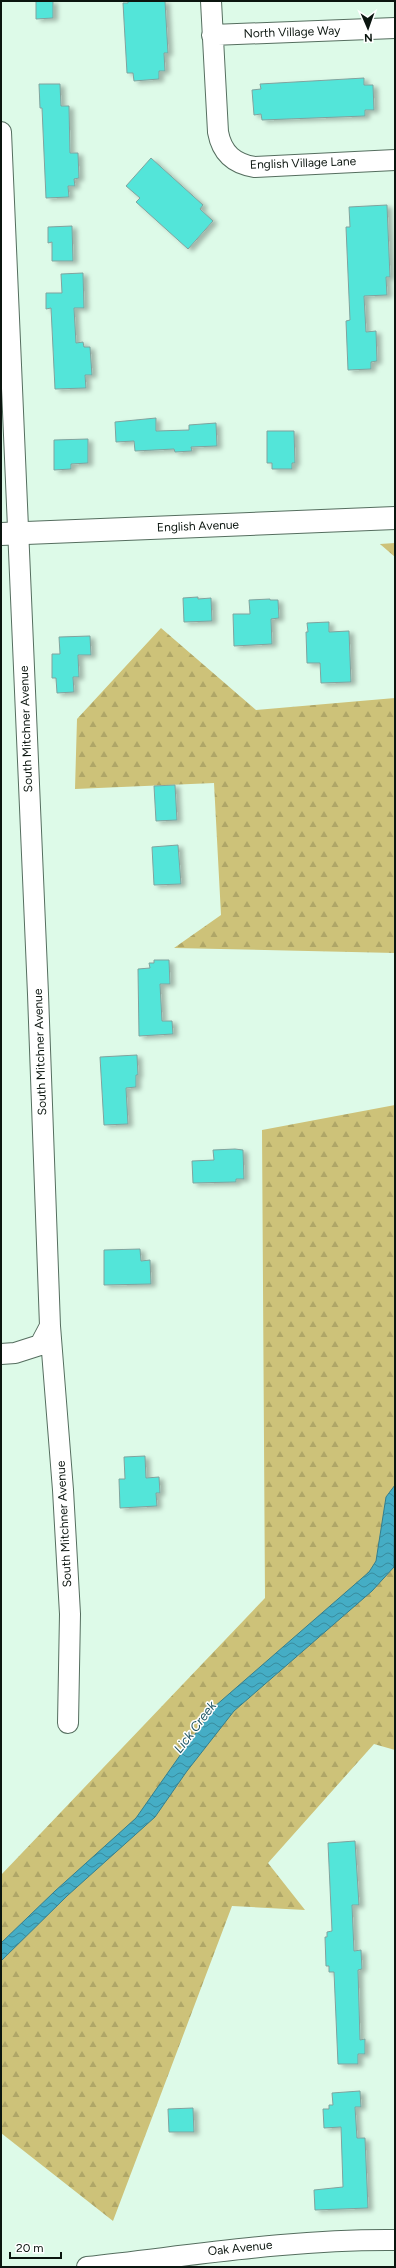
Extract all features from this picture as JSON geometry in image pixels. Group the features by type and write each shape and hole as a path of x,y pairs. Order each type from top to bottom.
{"street":[{"name":"English Village Lane","path":"211,1 219,136 225,151 233,160 239,164 255,167 395,160"},
{"name":"North Village Way","path":"212,35 395,28"},
{"name":"South Mitchner Avenue","path":"1,132 10,533 38,994 50,1326 63,1490 70,1614 68,1723"},
{"name":"English Avenue","path":"10,533 395,518"},
{"name":"South Mitchner Avenue","path":"1,1354 15,1353 40,1345 50,1326"},
{"name":"Oak Avenue","path":"86,2267 255,2246 313,2242 395,2240"}],"green space":[{"path":"395,543 395,557 380,544"},
{"path":"161,628 256,710 395,698 395,953 174,948 221,915 214,783 75,789 77,719"},
{"path":"395,1105 395,1750 374,1744 268,1863 305,1910 232,1906 113,2221 1,2133 1,1875 265,1598 262,1130"}],"water":[{"name":"Lick Creek","path":"395,1485 394,1567 372,1591 234,1711 187,1771 155,1817 67,1896 1,1961 1,1943 55,1891 136,1818 214,1707 369,1572 376,1561 386,1497"}],"building":[{"path":"36,1 53,1 53,18 36,19"},
{"path":"128,1 165,1 168,53 164,53 165,71 159,71 159,79 134,81 133,73 127,73 123,3 128,3"},
{"path":"364,78 364,85 373,85 374,110 365,110 365,116 262,120 261,114 254,115 252,90 261,89 260,84"},
{"path":"39,84 60,84 61,106 69,106 70,153 78,153 79,178 74,179 75,186 68,186 69,197 46,198 42,108 40,108"},
{"path":"151,158 203,205 200,209 213,221 188,249 136,202 140,198 126,186"},
{"path":"387,205 390,277 386,277 387,295 364,296 366,332 376,331 377,361 371,362 371,369 348,370 346,321 350,320 346,227 350,227 349,207"},
{"path":"72,226 73,261 52,261 52,242 48,243 48,227"},
{"path":"83,273 84,308 74,308 76,343 83,342 84,347 90,347 92,375 85,375 86,388 55,389 51,308 46,309 46,293 62,293 61,274"},
{"path":"156,418 156,431 189,430 189,425 216,423 217,446 191,447 192,451 175,452 174,449 135,451 134,441 116,442 115,422"},
{"path":"267,431 294,431 295,463 292,463 292,469 272,469 272,463 267,463"},
{"path":"88,439 88,463 71,464 71,469 54,470 54,440"},
{"path":"198,597 198,599 211,598 212,621 184,622 183,598"},
{"path":"249,600 278,600 279,618 271,619 272,644 234,646 233,614 250,614"},
{"path":"329,622 329,632 349,631 351,682 321,683 320,663 307,663 307,623"},
{"path":"90,636 91,655 78,655 79,677 73,677 74,692 57,693 56,678 52,678 52,654 60,654 59,637"},
{"path":"175,785 177,820 156,821 154,786"},
{"path":"178,845 181,884 154,885 152,847"},
{"path":"154,960 169,960 170,984 160,984 162,1021 172,1021 173,1034 139,1036 138,969 150,968 149,963 154,963"},
{"path":"137,1055 138,1075 136,1075 136,1087 126,1088 128,1124 104,1125 100,1057"},
{"path":"213,1150 243,1150 244,1179 236,1179 236,1182 193,1183 192,1161 214,1160"},
{"path":"140,1249 141,1261 150,1260 151,1284 104,1285 104,1250"},
{"path":"145,1456 146,1478 159,1477 160,1493 156,1493 157,1506 120,1508 119,1479 125,1479 124,1457"},
{"path":"355,1841 359,1905 352,1905 354,1951 361,1950 362,1969 358,1970 360,2040 365,2039 365,2054 358,2054 358,2064 338,2064 334,1972 329,1972 329,1966 326,1966 325,1937 327,1937 327,1932 332,1931 328,1843"},
{"path":"360,2091 361,2107 355,2107 357,2138 365,2138 368,2208 315,2210 314,2190 343,2187 341,2127 324,2128 323,2109 329,2109 329,2105 333,2105 332,2093"},
{"path":"193,2108 194,2132 169,2132 168,2109"}]}
